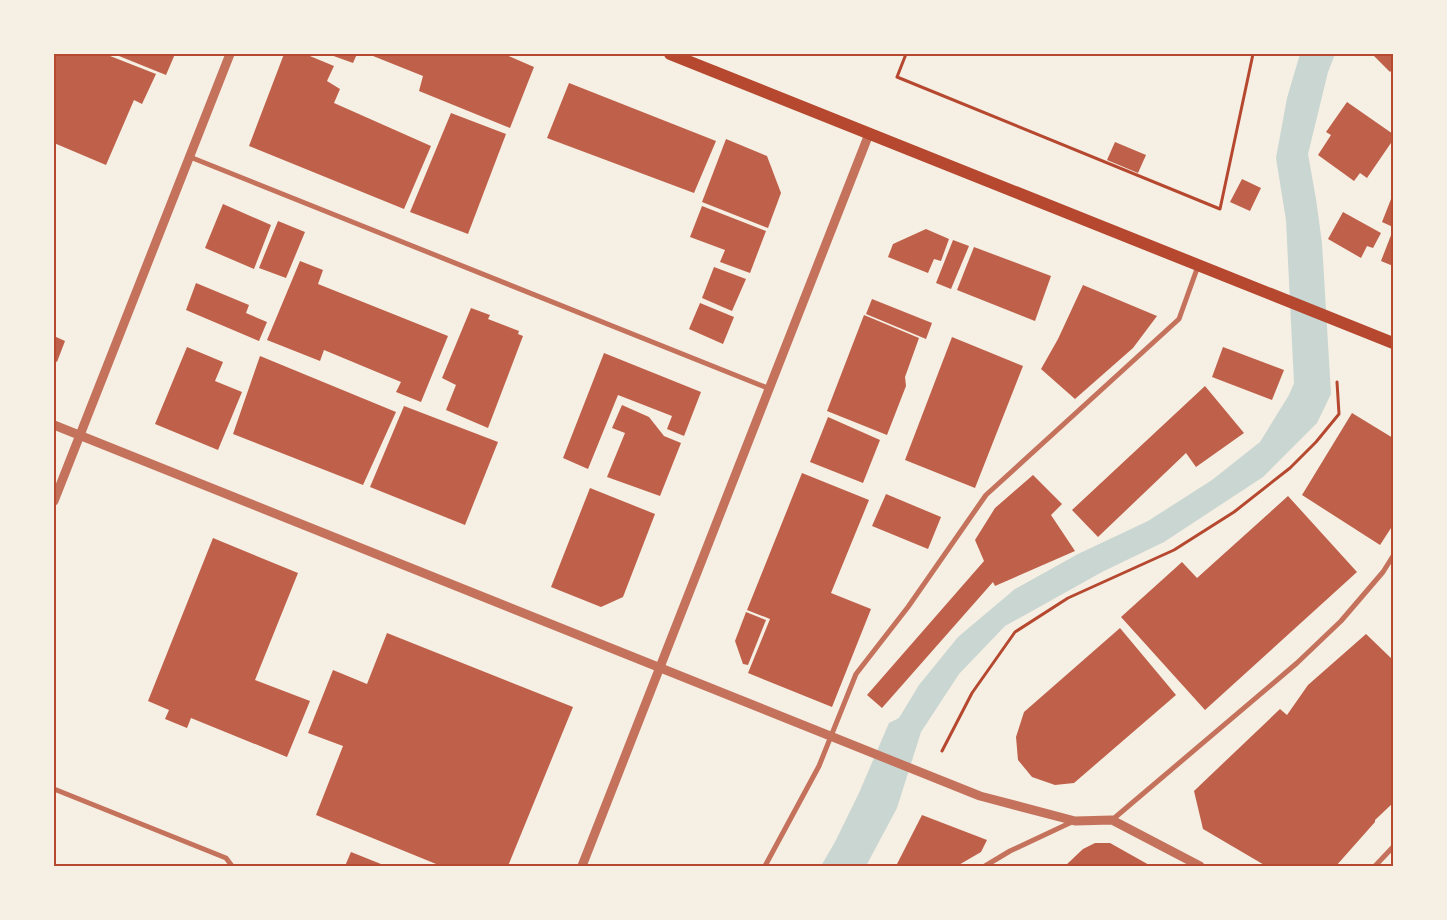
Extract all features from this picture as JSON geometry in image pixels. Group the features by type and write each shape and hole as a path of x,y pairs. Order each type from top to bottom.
{"main road":[{"path":"670,54 1393,343"}],"street":[{"path":"54,501 230,54"},
{"path":"582,866 869,134"},
{"path":"190,157 770,389"},
{"path":"765,866 819,766 856,674 908,607 986,495 1179,319 1198,265"},
{"path":"54,426 980,796 1075,821 1112,820 1200,866"},
{"path":"1112,820 1298,663 1341,621 1384,572 1393,556"},
{"path":"54,789 226,858 232,866"},
{"path":"985,866 1010,851 1075,821"},
{"path":"1375,866 1393,847"}],"path":[{"path":"906,54 897,77 1220,209 1253,54"},
{"path":"942,751 972,693 1015,632 1068,598 1174,550 1234,512 1290,468 1316,442 1339,414 1337,382"}],"shaded area":[{"path":"1300,54 1335,54 1328,72 1308,154 1322,243 1331,394 1317,423 1263,477 1164,542 1102,572 1005,626 959,674 921,732 897,808 866,866 821,866 859,793 889,723 899,718 919,685 958,637 1015,589 1078,554 1148,521 1212,480 1260,442 1289,395 1294,383 1286,220 1276,158 1287,98"}],"building":[{"path":"54,54 105,54 156,74 142,104 134,100 106,165 54,143"},
{"path":"114,54 175,54 166,75"},
{"path":"284,54 305,54 334,66 327,81 340,89 334,103 431,146 404,209 249,146"},
{"path":"328,54 357,54 353,63"},
{"path":"368,54 504,54 534,67 510,128 419,91 423,76"},
{"path":"1372,54 1393,54 1393,69 1390,72"},
{"path":"569,83 716,141 694,193 547,138"},
{"path":"1347,102 1393,134 1393,140 1367,178 1360,173 1354,181 1318,155 1331,135 1326,132"},
{"path":"451,113 506,134 468,234 410,212"},
{"path":"726,139 767,156 781,193 768,228 702,202"},
{"path":"1115,142 1146,155 1138,173 1107,160"},
{"path":"1242,179 1261,188 1250,211 1230,202"},
{"path":"1393,194 1393,227 1382,222"},
{"path":"223,204 271,225 254,269 205,248"},
{"path":"702,206 766,231 750,273 720,262 725,250 690,237"},
{"path":"1343,212 1381,233 1373,248 1367,246 1361,258 1328,239"},
{"path":"278,221 305,232 286,278 259,268"},
{"path":"926,229 949,239 941,261 934,259 928,273 888,257 893,244"},
{"path":"1393,230 1393,266 1381,261"},
{"path":"953,240 969,246 951,289 936,283"},
{"path":"974,247 1051,276 1035,321 957,290"},
{"path":"300,261 323,270 318,284 448,336 421,402 396,392 401,382 324,350 320,361 267,340"},
{"path":"714,267 746,279 732,311 702,298"},
{"path":"196,283 249,305 246,313 267,322 259,341 186,310"},
{"path":"1083,285 1157,316 1133,348 1075,399 1041,369 1058,339"},
{"path":"872,299 932,323 926,339 866,314"},
{"path":"700,303 734,317 723,344 689,329"},
{"path":"471,308 490,315 488,319 519,331 518,334 523,336 488,428 446,410 456,385 442,378"},
{"path":"864,315 919,338 905,377 906,386 887,435 827,411"},
{"path":"54,336 65,341 57,362 54,360"},
{"path":"952,337 1023,366 975,488 905,460"},
{"path":"187,347 223,362 215,381 242,392 218,450 155,424"},
{"path":"1223,347 1284,370 1272,400 1212,377"},
{"path":"604,353 701,392 684,436 667,429 672,416 618,395 588,469 563,458"},
{"path":"260,356 396,412 363,485 233,434"},
{"path":"1205,386 1244,433 1196,467 1186,453 1098,537 1072,510"},
{"path":"622,405 649,417 664,436 681,443 660,496 607,477 625,433 612,428"},
{"path":"404,406 498,442 465,525 370,487"},
{"path":"1352,413 1393,438 1393,525 1380,545 1302,495"},
{"path":"828,417 880,440 863,483 810,462"},
{"path":"802,473 869,500 831,593 871,609 832,707 748,673 770,619 747,610"},
{"path":"1033,475 1062,504 1051,515 1075,551 995,586 993,582 882,708 867,695 984,561 975,540 995,508"},
{"path":"590,488 655,514 623,597 601,607 551,587"},
{"path":"886,494 941,517 928,549 872,526"},
{"path":"1288,496 1357,572 1205,710 1121,617 1182,562 1197,578"},
{"path":"213,538 298,573 255,680 310,701 287,757 191,718 187,728 165,719 169,710 148,701"},
{"path":"746,612 766,620 748,665 743,664 735,641"},
{"path":"1120,628 1176,695 1074,783 1055,785 1032,777 1018,760 1016,737 1024,712"},
{"path":"387,633 573,707 508,866 441,866 316,815 343,746 308,733 333,670 367,684"},
{"path":"1366,634 1393,660 1393,803 1375,820 1336,866 1266,866 1203,829 1194,791 1280,709 1287,715 1308,685"},
{"path":"922,815 987,840 981,852 957,866 896,866"},
{"path":"1095,843 1110,843 1151,866 1065,866 1083,849"},
{"path":"351,852 386,866 345,866"}]}
